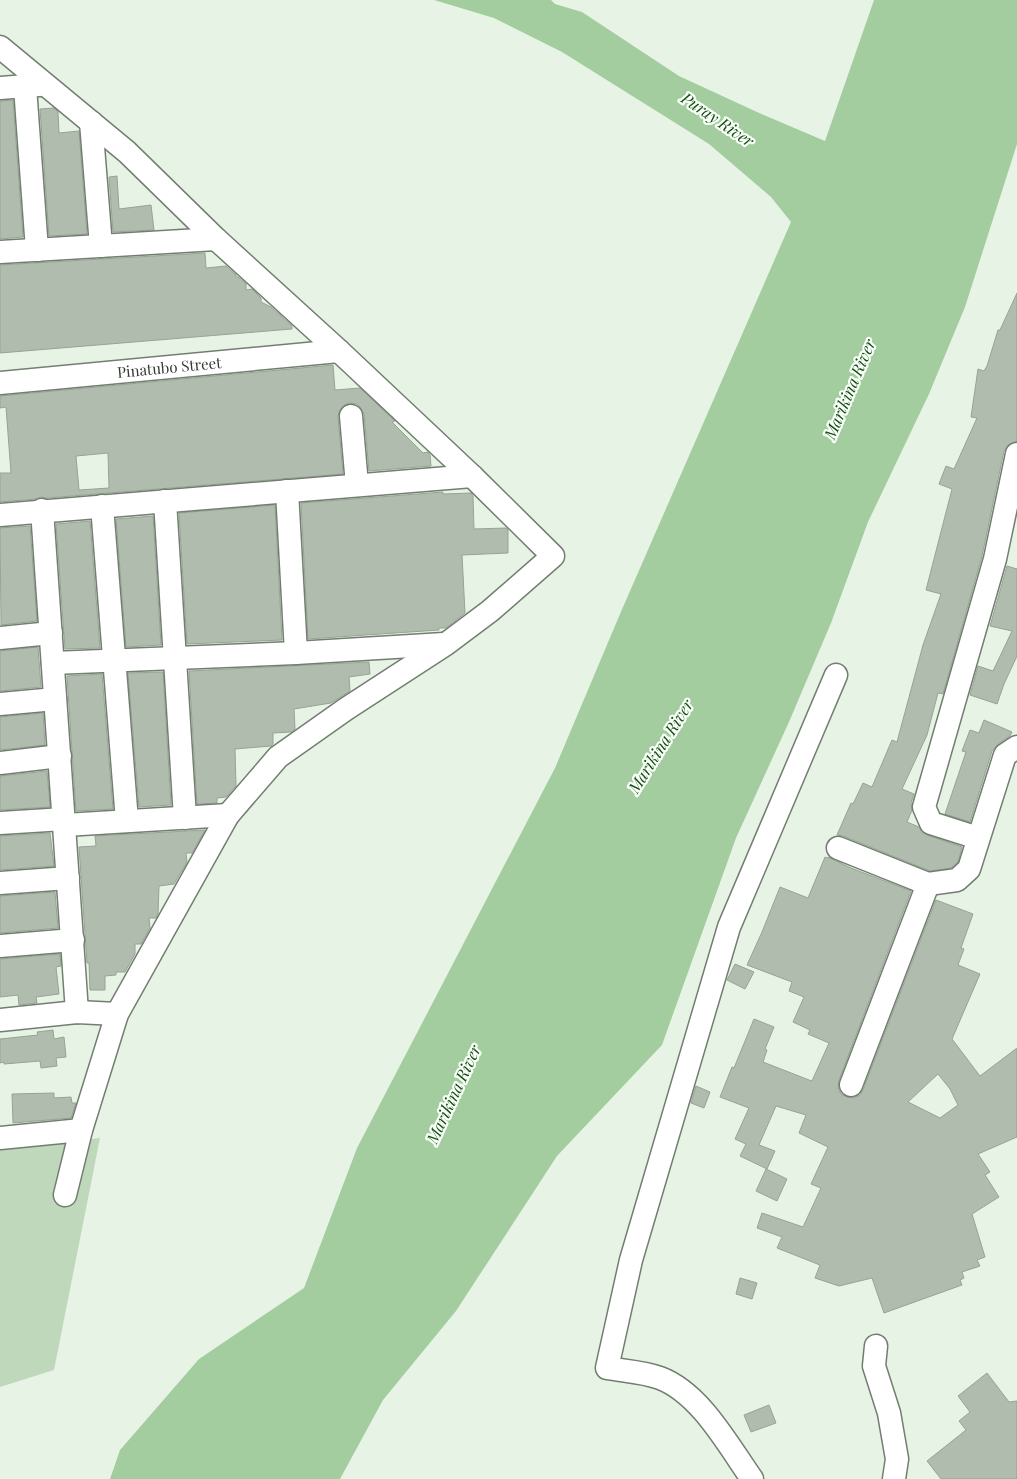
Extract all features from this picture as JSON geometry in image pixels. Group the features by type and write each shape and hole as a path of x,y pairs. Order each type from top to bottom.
{"street":[{"path":"0,47 35,86 91,122 127,152 216,239 472,476 553,556 490,611 446,644 346,709 278,757 228,815 117,1014 81,1130 65,1195"},
{"path":"0,88 35,86"},
{"path":"35,86 37,250"},
{"path":"91,122 101,246"},
{"path":"0,252 216,239"},
{"name":"Pinatubo Street","path":"0,383 339,351"},
{"path":"352,416 357,485"},
{"path":"978,838 931,823 924,807 995,559 1017,454"},
{"path":"0,514 472,476"},
{"path":"287,491 296,654"},
{"path":"165,501 186,818"},
{"path":"102,506 127,822"},
{"path":"42,510 78,1012"},
{"path":"0,638 51,633"},
{"path":"53,664 296,654 446,644"},
{"path":"752,1479 703,1410 685,1391 660,1378 608,1368 631,1260 729,928 836,675"},
{"path":"0,704 56,700"},
{"path":"838,848 928,884 957,880 969,869 1004,755 1017,747"},
{"path":"0,763 60,756"},
{"path":"0,823 127,822 228,815"},
{"path":"0,883 68,878"},
{"path":"851,1085 928,884"},
{"path":"0,946 73,940"},
{"path":"0,1020 78,1012 117,1014"},
{"path":"0,1138 81,1130"},
{"path":"876,1346 874,1366 889,1413 897,1459 894,1479"}],"shaded area":[{"path":"100,1138 54,1370 0,1387 0,1150"}],"water":[{"path":"434,0 551,0 555,4 582,12 679,76 825,141 874,0 1017,0 1017,144 965,307 929,394 868,522 831,623 789,722 736,838 662,1045 557,1156 456,1311 383,1400 340,1479 110,1479 120,1450 199,1359 304,1288 357,1148 555,768 791,222 771,197 709,144 562,52 494,18"}],"building":[{"path":"13,100 23,237 0,239 0,101"},
{"path":"54,108 58,112 59,133 79,131 87,234 49,236 40,109"},
{"path":"117,176 119,209 151,205 154,230 113,232 109,177"},
{"path":"205,253 206,268 226,266 246,284 246,290 252,289 261,298 261,302 271,307 292,326 292,329 0,353 0,265"},
{"path":"1017,293 1017,441 1008,445 1004,451 982,556 943,694 938,693 927,735 902,789 914,794 911,803 912,810 907,822 919,827 927,835 962,847 958,862 951,868 930,871 837,835 851,803 853,804 863,783 872,787 892,740 897,742 923,645 941,594 926,590 952,489 939,484 946,466 954,469 977,418 971,417 978,369 984,371 987,366 998,330 1000,330"},
{"path":"333,365 335,390 360,388 395,421 392,422 423,453 428,452 431,466 369,471 364,414 357,404 349,403 339,411 338,417 343,474 41,497 0,502 0,473 11,473 6,407 0,408 0,396","holes":["108,453 109,488 79,490 76,456"]},
{"path":"443,492 443,494 471,493 473,496 474,529 506,528 508,530 508,553 462,555 465,613 446,628 439,628 439,630 308,639 301,503"},
{"path":"275,505 282,640 187,644 179,513"},
{"path":"153,516 161,645 126,647 116,519"},
{"path":"90,521 100,648 65,649 56,524"},
{"path":"30,526 37,621 1,625 0,528"},
{"path":"1007,566 1017,569 1017,656 997,704 970,695 978,666 993,671 1012,631 990,626"},
{"path":"38,647 41,687 0,691 0,651"},
{"path":"369,662 370,674 349,677 350,691 331,703 294,709 295,729 291,732 273,733 273,744 271,746 235,749 236,786 226,797 217,798 217,803 197,804 189,671"},
{"path":"163,672 171,805 139,807 128,673"},
{"path":"102,674 113,809 76,811 67,676"},
{"path":"43,713 45,745 0,750 0,717"},
{"path":"984,720 1012,732 1010,736 998,744 992,751 970,822 945,814 966,752 962,751 970,730 979,733"},
{"path":"47,771 50,807 0,810 0,776"},
{"path":"205,830 192,853 186,853 187,862 174,884 159,886 158,914 156,918 149,918 150,928 141,944 135,944 135,954 125,972 116,972 116,975 105,976 105,990 90,990 79,847 96,846 95,836"},
{"path":"50,833 54,866 0,870 0,836"},
{"path":"825,857 911,891 839,1080 838,1088 841,1094 854,1098 860,1095 863,1090 936,900 973,914 961,948 964,949 958,965 980,974 952,1039 980,1076 1017,1048 1017,1137 978,1154 990,1172 985,1175 999,1197 972,1214 985,1257 977,1260 980,1266 962,1272 964,1278 960,1280 962,1285 884,1313 872,1278 839,1286 815,1278 820,1265 777,1248 782,1237 757,1228 762,1213 803,1227 821,1188 811,1184 828,1147 799,1133 806,1115 776,1106 759,1145 775,1151 767,1169 740,1156 746,1144 735,1139 749,1108 720,1097 754,1019 774,1027 765,1049 767,1050 763,1062 812,1081 829,1043 808,1034 810,1030 793,1022 804,997 789,991 792,982 747,965 780,887 808,898","holes":["938,1074 950,1089 958,1105 940,1118 908,1102"]},
{"path":"55,892 58,928 0,933 0,896"},
{"path":"60,954 61,966 56,967 59,994 36,997 37,1003 19,1005 18,995 0,997 0,959"},
{"path":"735,964 754,972 745,989 727,980"},
{"path":"53,1030 54,1039 64,1037 66,1057 56,1058 57,1066 41,1068 40,1061 0,1063 0,1039 38,1035 37,1032"},
{"path":"696,1086 710,1092 704,1108 691,1103"},
{"path":"54,1093 54,1098 71,1097 72,1103 76,1103 71,1118 13,1123 12,1094"},
{"path":"766,1169 787,1179 777,1201 756,1191"},
{"path":"740,1278 757,1283 752,1299 736,1294"},
{"path":"987,1373 1009,1402 1017,1401 1017,1479 941,1479 927,1461 966,1430 959,1421 970,1412 958,1396"},
{"path":"769,1405 776,1423 751,1432 744,1415"}],"water label":[{"name":"Puray River","path":"718,119"},
{"name":"Marikina River","path":"849,389"},
{"name":"Marikina River","path":"660,746"},
{"name":"Marikina River","path":"453,1094"}]}
